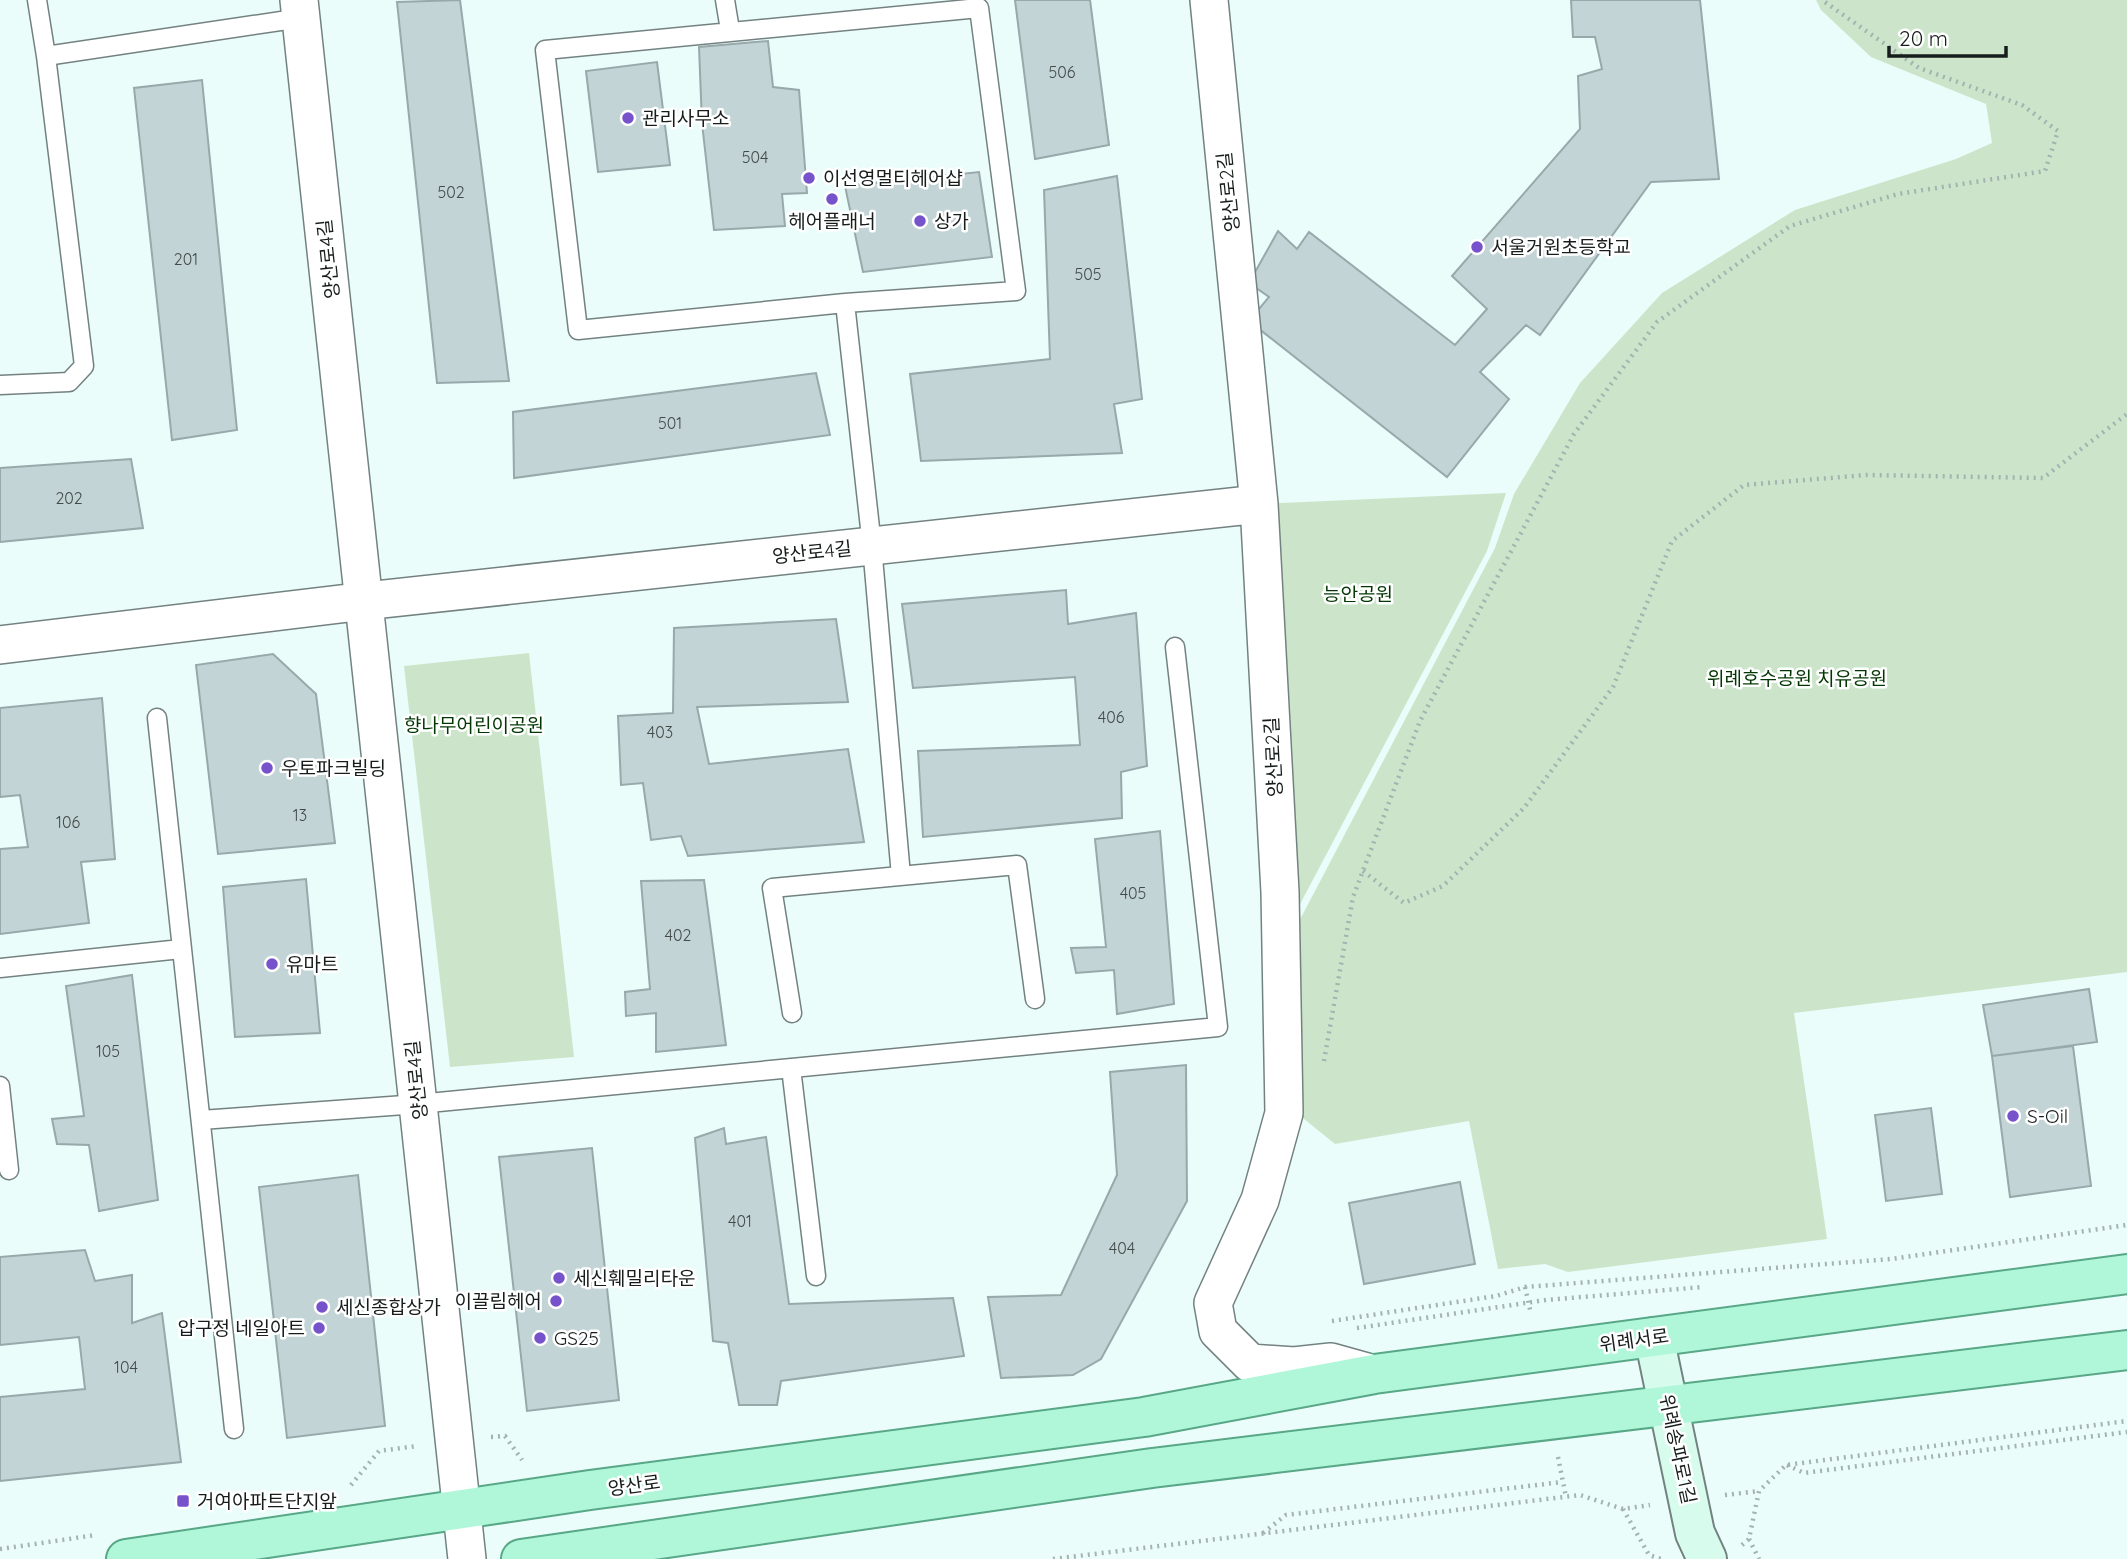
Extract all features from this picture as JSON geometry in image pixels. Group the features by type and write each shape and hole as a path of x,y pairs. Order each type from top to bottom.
{"main road":[{"name":"위례서로","path":"1144,1417 1374,1374 2127,1274"},
{"path":"521,1559 1152,1468 2127,1350"},
{"name":"양산로","path":"125,1559 461,1509 1144,1417"}],"street":[{"name":"양산로2길","path":"1209,0 1259,504 1280,891 1283,1099 1279,1138 1260,1200 1213,1303 1218,1331 1250,1363 1294,1366 1331,1362 1374,1374"},
{"name":"양산로4길","path":"300,9 467,1559"},
{"name":"양산로4길","path":"0,645 365,601 1259,504"},
{"name":"위례송파로1길","path":"1654,1337 1695,1533 1707,1559"}],"lane":[{"path":"0,385 69,382 84,366 37,0"},
{"path":"725,0 730,30"},
{"path":"979,8 1016,292 845,303 578,330 545,50 979,8"},
{"path":"46,56 300,9"},
{"path":"845,303 872,546 901,876"},
{"path":"201,1120 418,1104 1218,1027 1175,647"},
{"path":"157,718 234,1429"},
{"path":"792,1013 772,888 1017,864 1035,999"},
{"path":"0,968 181,948"},
{"path":"791,1068 816,1276"},
{"path":"0,1086 9,1170"}],"path":[{"path":"1283,1099 1322,1071 1353,897 1427,709 1574,434 1657,322 1790,226 1898,194 2045,171 2058,131 2022,105 1919,68 1822,0"},
{"path":"1363,871 1404,902 1443,886 1524,808 1613,687 1672,541 1744,485 1866,475 2043,478 2127,414"},
{"path":"1331,1321 1496,1296 1525,1287 1904,1258 2127,1225"},
{"path":"1349,1330 1546,1300 1706,1287"},
{"path":"1759,1559 1749,1539 1759,1490 1786,1465 2127,1422"},
{"path":"1786,1465 1804,1473 2127,1432"},
{"path":"1262,1534 1286,1515 1562,1482"},
{"path":"1053,1559 1580,1495 1623,1509 1649,1555 1661,1559"}],"green space":[{"name":"위례호수공원 치유공원","path":"1816,0 2127,0 2127,972 1794,1013 1827,1239 1568,1272 1545,1264 1498,1269 1469,1121 1335,1144 1293,1110 1294,931 1495,548 1514,494 1580,383 1662,293 1795,210 1956,159 1992,143 1986,104 1871,57 1821,10"},
{"name":"능안공원","path":"1506,493 1487,551 1281,940 1259,504"},
{"name":"향나무어린이공원","path":"529,653 574,1057 450,1067 404,666"}],"building":[{"path":"460,0 509,381 437,383 397,2"},
{"path":"1015,0 1090,0 1109,145 1035,159"},
{"name":"서울거원초등학교","path":"1571,0 1700,0 1719,179 1651,182 1540,335 1526,325 1480,372 1509,399 1447,477 1249,321 1269,297 1249,283 1278,231 1297,249 1309,232 1455,345 1487,309 1452,276 1580,129 1578,76 1602,69 1595,37 1573,37"},
{"path":"768,41 773,87 799,90 807,193 782,194 785,226 714,230 702,123 699,47"},
{"name":"관리사무소","path":"657,62 670,165 598,172 586,71"},
{"path":"202,80 237,430 172,440 134,88"},
{"name":"상가","path":"979,172 992,257 863,272 845,186"},
{"path":"1117,176 1142,399 1114,404 1122,453 921,461 910,374 1050,359 1044,190"},
{"path":"816,373 830,435 514,478 513,412"},
{"path":"131,459 143,528 0,542 0,468"},
{"path":"1066,590 1068,624 1136,613 1147,766 1121,772 1122,818 923,837 918,751 1080,745 1075,677 913,688 902,604"},
{"path":"836,619 848,702 697,707 709,764 848,749 864,842 688,856 681,836 651,840 643,783 621,785 618,716 673,713 674,628"},
{"name":"우토파크빌딩","path":"273,654 316,694 335,843 218,854 196,665"},
{"path":"102,698 115,859 81,862 89,923 0,934 0,849 28,847 20,795 0,797 0,708"},
{"path":"1160,831 1174,1004 1117,1014 1114,970 1076,973 1071,948 1106,947 1095,839"},
{"path":"306,879 320,1033 235,1037 223,887"},
{"path":"704,880 726,1045 656,1052 656,1013 626,1016 625,992 650,989 641,881"},
{"path":"132,975 158,1200 99,1211 89,1145 57,1144 52,1119 84,1116 66,986"},
{"path":"2089,989 2097,1042 1992,1056 1983,1005"},
{"path":"2073,1046 2091,1186 2010,1197 1992,1056"},
{"path":"1186,1065 1187,1201 1101,1359 1073,1375 1001,1378 988,1297 1061,1295 1117,1175 1110,1072"},
{"path":"1931,1108 1942,1194 1886,1201 1875,1115"},
{"path":"724,1128 726,1144 766,1137 789,1304 953,1298 964,1356 781,1381 777,1405 739,1405 728,1343 713,1341 695,1138"},
{"name":"세신훼밀리타운","path":"592,1148 619,1400 527,1411 499,1157"},
{"name":"세신종합상가","path":"358,1175 385,1426 287,1438 259,1187"},
{"path":"1460,1182 1475,1264 1364,1284 1349,1203"},
{"path":"85,1250 95,1281 132,1275 132,1323 162,1313 181,1462 0,1481 0,1397 85,1389 79,1337 0,1345 0,1257"}],"place":[{"name":"관리사무소","path":"628,118"},
{"name":"이선영멀티헤어샵","path":"809,178"},
{"name":"헤어플래너","path":"832,199"},
{"name":"상가","path":"920,221"},
{"name":"서울거원초등학교","path":"1477,247"},
{"name":"우토파크빌딩","path":"267,768"},
{"name":"유마트","path":"272,964"},
{"name":"S-Oil","path":"2013,1116"},
{"name":"세신훼밀리타운","path":"559,1278"},
{"name":"이끌림헤어","path":"556,1301"},
{"name":"세신종합상가","path":"322,1307"},
{"name":"압구정 네일아트","path":"319,1328"},
{"name":"GS25","path":"540,1338"},
{"name":"거여아파트단지앞","path":"183,1501"}]}
